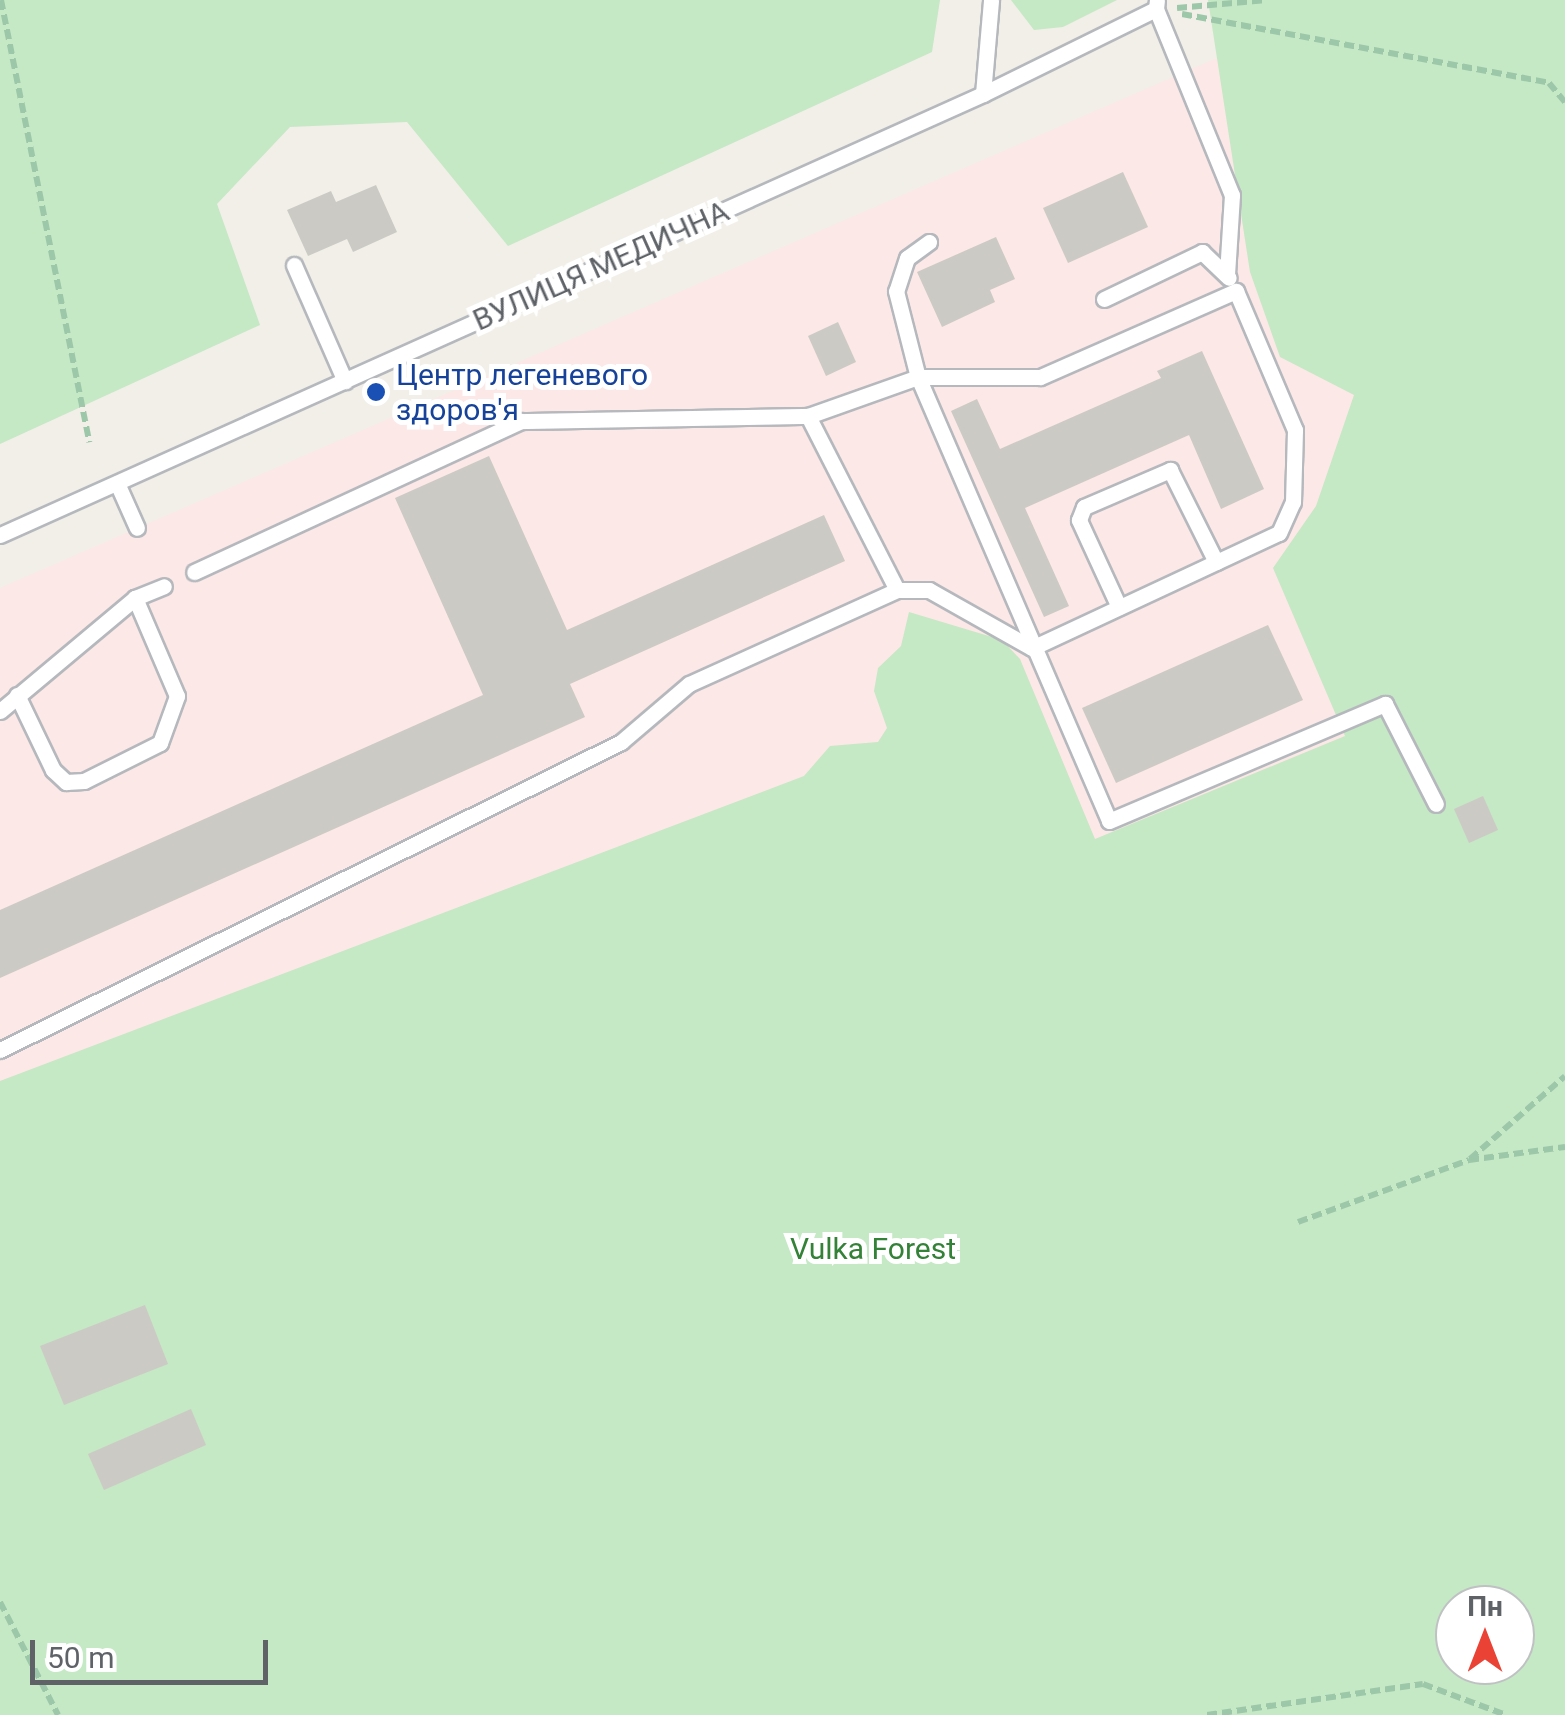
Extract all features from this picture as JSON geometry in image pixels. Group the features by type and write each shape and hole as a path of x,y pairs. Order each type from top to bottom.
{"lane":[{"path":"983,94 991,0"},
{"path":"1156,5 1232,195 1228,275"},
{"name":"ВУЛИЦЯ МЕДИЧНА","path":"0,535 983,94 1156,5"},
{"path":"928,242 908,258 896,291 918,377 1030,624 1032,648 1109,821 1386,704 1436,804"},
{"path":"1032,648 1279,533 1293,502 1296,430 1228,275 1202,252 1104,299"},
{"path":"294,266 345,381"},
{"path":"194,572 522,422 808,416 918,377 1040,377 1236,291"},
{"path":"808,416 897,590"},
{"path":"1118,608 1080,520 1084,507 1170,470 1216,562"},
{"path":"117,483 137,528"},
{"path":"0,711 136,598 164,586"},
{"path":"0,1050 621,742 689,684 897,590 929,590 1032,648"},
{"path":"17,696 53,770 66,782 84,781 160,744 177,696 136,598"}],"path":[{"path":"0,0 90,442"},
{"path":"1156,5 1268,0"},
{"path":"1156,5 1549,82 1565,102"},
{"path":"1469,1160 1565,1076"},
{"path":"1298,1222 1469,1160 1565,1147"},
{"path":"0,1602 58,1715"},
{"path":"1206,1715 1423,1684 1506,1715"}],"shaded area":[{"path":"1233,51 1565,831 0,1484 0,588"}],"green space":[{"path":"0,0 940,0 932,52 508,246 407,122 290,127 217,204 260,325 0,444"},
{"path":"1011,0 1117,0 1063,27 1034,30"},
{"name":"Vulka Forest","path":"1208,0 1565,0 1565,1715 0,1715 0,1081 804,776 830,746 878,742 887,728 874,691 878,668 901,646 909,612 1002,640 1020,659 1095,839 1345,736 1273,568 1316,506 1354,395 1280,357 1250,272"}],"building":[{"path":"1123,172 1148,227 1068,263 1043,208"},
{"path":"376,185 397,232 353,252 347,239 308,256 287,210 331,191 336,202"},
{"path":"996,237 1015,279 990,290 995,302 942,327 917,272"},
{"path":"838,322 856,362 826,376 808,336"},
{"path":"1202,351 1264,489 1221,509 1189,435 1025,508 1069,606 1044,617 951,411 977,399 1000,449 1161,378 1157,371"},
{"path":"489,456 567,630 824,515 845,561 570,684 585,717 0,978 0,910 483,695 395,498"},
{"path":"1268,625 1303,700 1116,783 1082,708"},
{"path":"1483,796 1498,830 1469,843 1454,809"},
{"path":"145,1305 168,1364 64,1405 40,1346"},
{"path":"191,1409 206,1445 104,1490 88,1454"}],"place":[{"name":"Центр легеневого здоров'я","path":"376,392"}]}
